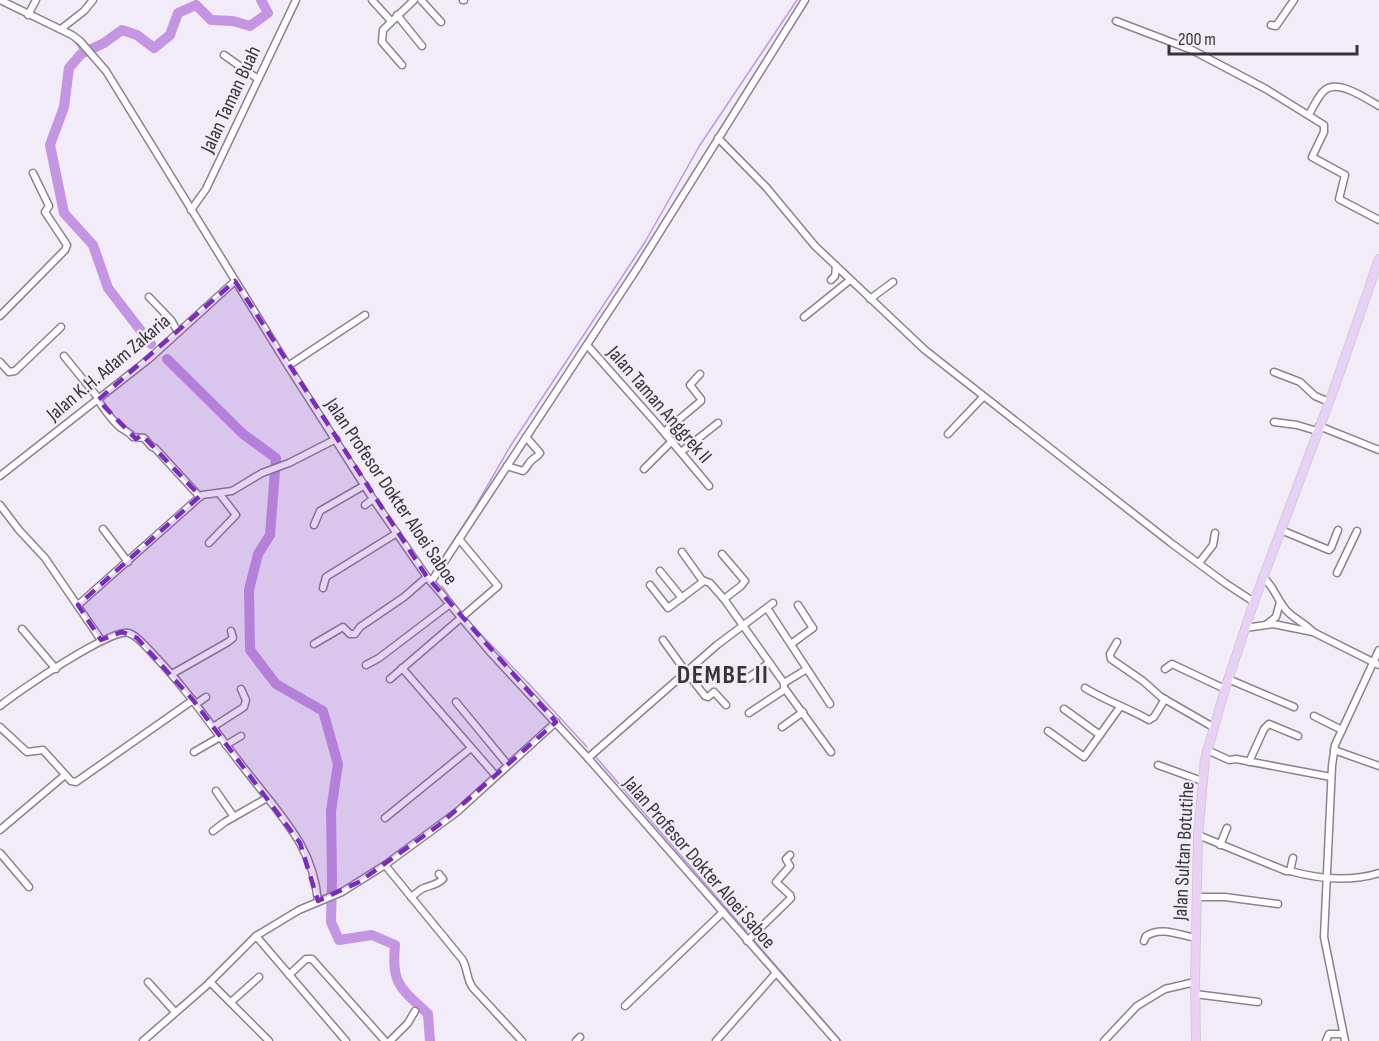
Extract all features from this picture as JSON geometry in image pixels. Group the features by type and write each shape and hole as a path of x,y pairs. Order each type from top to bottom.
{"main road":[{"name":"Jalan Sultan Botutihe","path":"1196,1041 1198,835 1207,750 1224,689 1254,602 1329,402 1379,259"}],"street":[{"name":"Jalan Profesor Dokter Aloei Saboe","path":"0,0 61,29 80,41 95,58 115,83 288,366 429,579 490,653 556,722 836,1041"},
{"path":"28,15 36,0"},
{"path":"61,29 84,11 93,0"},
{"name":"Jalan Taman Buah","path":"191,210 206,189 296,0"},
{"path":"372,0 391,21"},
{"path":"421,0 441,22"},
{"path":"314,644 343,627 350,634 355,634 360,627 429,579 459,539 638,267 804,0"},
{"path":"1271,25 1276,26 1294,0"},
{"path":"402,65 382,42 383,30 412,1"},
{"path":"397,15 422,46"},
{"path":"1116,21 1192,50 1266,89 1326,126 1312,157 1345,176 1339,199 1379,220"},
{"path":"224,55 258,78"},
{"path":"1309,114 1325,90 1332,87 1345,88 1379,106"},
{"path":"718,138 761,181 815,246 925,350 982,397 1225,583 1254,602"},
{"path":"0,316 65,250 67,245 45,212 49,206 33,173"},
{"path":"831,280 835,275 836,266"},
{"path":"804,316 850,280"},
{"name":"Jalan K.H. Adam Zakaria","path":"0,476 149,359 235,281"},
{"path":"870,299 893,282"},
{"path":"149,297 171,320 177,332"},
{"path":"288,366 365,315"},
{"path":"0,362 9,372 15,371 61,327"},
{"name":"Jalan Taman Anggrek II","path":"586,345 709,486"},
{"path":"64,356 99,400 107,414 133,437 144,438 157,449 200,497"},
{"path":"1274,372 1300,382 1315,396 1329,402"},
{"path":"664,432 701,401 702,399 690,385 700,374"},
{"path":"948,434 982,397"},
{"path":"1274,422 1318,429 1379,450"},
{"path":"681,452 718,423"},
{"path":"507,466 523,471 540,453 526,437"},
{"path":"78,605 200,497 208,493 232,491 336,438"},
{"path":"644,469 672,441"},
{"path":"314,525 320,512 365,485"},
{"path":"209,543 236,515 219,493"},
{"path":"365,505 374,499"},
{"path":"0,505 45,558 101,640"},
{"path":"103,529 129,562"},
{"path":"1281,530 1322,548 1329,550 1331,548 1346,554"},
{"path":"1331,548 1338,530"},
{"path":"1337,573 1357,531"},
{"path":"323,588 326,577 397,533"},
{"path":"1199,563 1212,545 1215,533"},
{"path":"390,679 498,586 459,539"},
{"path":"682,552 704,581 710,583 744,625 831,752"},
{"path":"722,555 745,581 724,599"},
{"path":"660,571 682,598"},
{"path":"1263,577 1274,588 1280,602 1289,613 1313,632"},
{"path":"650,585 668,608 704,581"},
{"path":"1266,625 1276,616 1280,602"},
{"path":"366,665 385,654 450,604"},
{"path":"588,758 686,672 770,605 791,644 830,704"},
{"path":"791,644 813,628 798,605"},
{"path":"1245,628 1273,624 1313,632 1376,663"},
{"path":"22,628 56,669"},
{"path":"172,674 228,642 232,638 231,631"},
{"path":"0,706 22,689 101,640 122,632 129,633 137,638 172,674 195,702 303,849 313,873 318,901"},
{"path":"663,640 705,696 708,697 714,692 726,705"},
{"path":"1117,642 1110,654 1111,659 1165,699 1213,727"},
{"path":"1326,1041 1329,1034 1344,1037 1324,937 1334,750 1376,663 1379,650"},
{"path":"744,681 769,663"},
{"path":"1165,669 1172,664 1224,689"},
{"path":"402,668 496,776"},
{"path":"749,713 807,669"},
{"path":"1228,679 1294,707"},
{"path":"1085,688 1149,720 1152,720 1165,699"},
{"path":"213,727 244,707 246,700 241,689"},
{"path":"0,727 27,752 43,750 65,775 75,782 206,697"},
{"path":"456,702 508,765"},
{"path":"1048,731 1083,757 1120,707"},
{"path":"1064,709 1100,735"},
{"path":"782,727 803,712"},
{"path":"1314,716 1342,730"},
{"path":"143,1041 210,982 256,936 291,914 342,892 386,865 457,812 556,722"},
{"path":"1249,762 1264,729 1269,724 1298,736"},
{"path":"226,746 241,736"},
{"path":"194,752 220,737"},
{"path":"385,818 471,748"},
{"path":"1207,750 1229,760 1236,759 1331,777"},
{"path":"1334,750 1379,765"},
{"path":"1158,765 1202,781"},
{"path":"0,830 65,775"},
{"path":"216,791 234,817"},
{"path":"213,831 267,798"},
{"path":"1220,845 1227,828"},
{"path":"1198,835 1290,872 1341,879 1379,873"},
{"path":"0,853 29,887"},
{"path":"747,941 791,898 776,882 790,866 786,859 790,855"},
{"path":"1290,872 1293,858"},
{"path":"386,865 462,959 466,965 469,983 522,1041"},
{"path":"411,897 425,887 442,882 443,879 439,874"},
{"path":"1197,897 1225,897 1278,904"},
{"path":"625,1006 723,912"},
{"path":"1144,941 1146,936 1156,931 1196,938"},
{"path":"256,936 346,1041"},
{"path":"289,975 306,959 312,959 387,1041 408,1023 415,1011"},
{"path":"716,1041 776,973"},
{"path":"231,1002 259,977"},
{"path":"148,982 175,1012"},
{"path":"210,982 270,1041"},
{"path":"1104,1041 1137,1006 1166,988 1195,982"},
{"path":"1195,994 1258,1002"}],"highlighted area":[{"path":"235,281 427,577 556,722 439,825 359,882 318,901 300,843 193,700 137,638 122,632 101,640 78,605 200,496 142,435 136,439 98,400"}],"waterway":[{"path":"151,344 108,288 93,245 64,213 50,145 64,107 69,68 81,54 104,43 122,30 137,35 154,48 170,35 178,13 196,5 211,20 233,21 250,26 268,13 261,0"},
{"path":"433,572 474,509 511,445 645,242 700,145 797,0"},
{"path":"0,3 67,36"},
{"path":"71,38 79,47 81,54"},
{"path":"167,359 243,434 276,458 270,535 258,554 249,590 250,650 276,684 323,711 338,764 331,811 331,922 339,940 372,935 395,945 397,978 405,991 428,1014 430,1041"},
{"path":"442,586 458,609"},
{"path":"470,623 587,747"},
{"path":"595,756 747,932"},
{"path":"752,938 841,1041"}],"district":[{"name":"DEMBE II","path":"723,674"}]}
